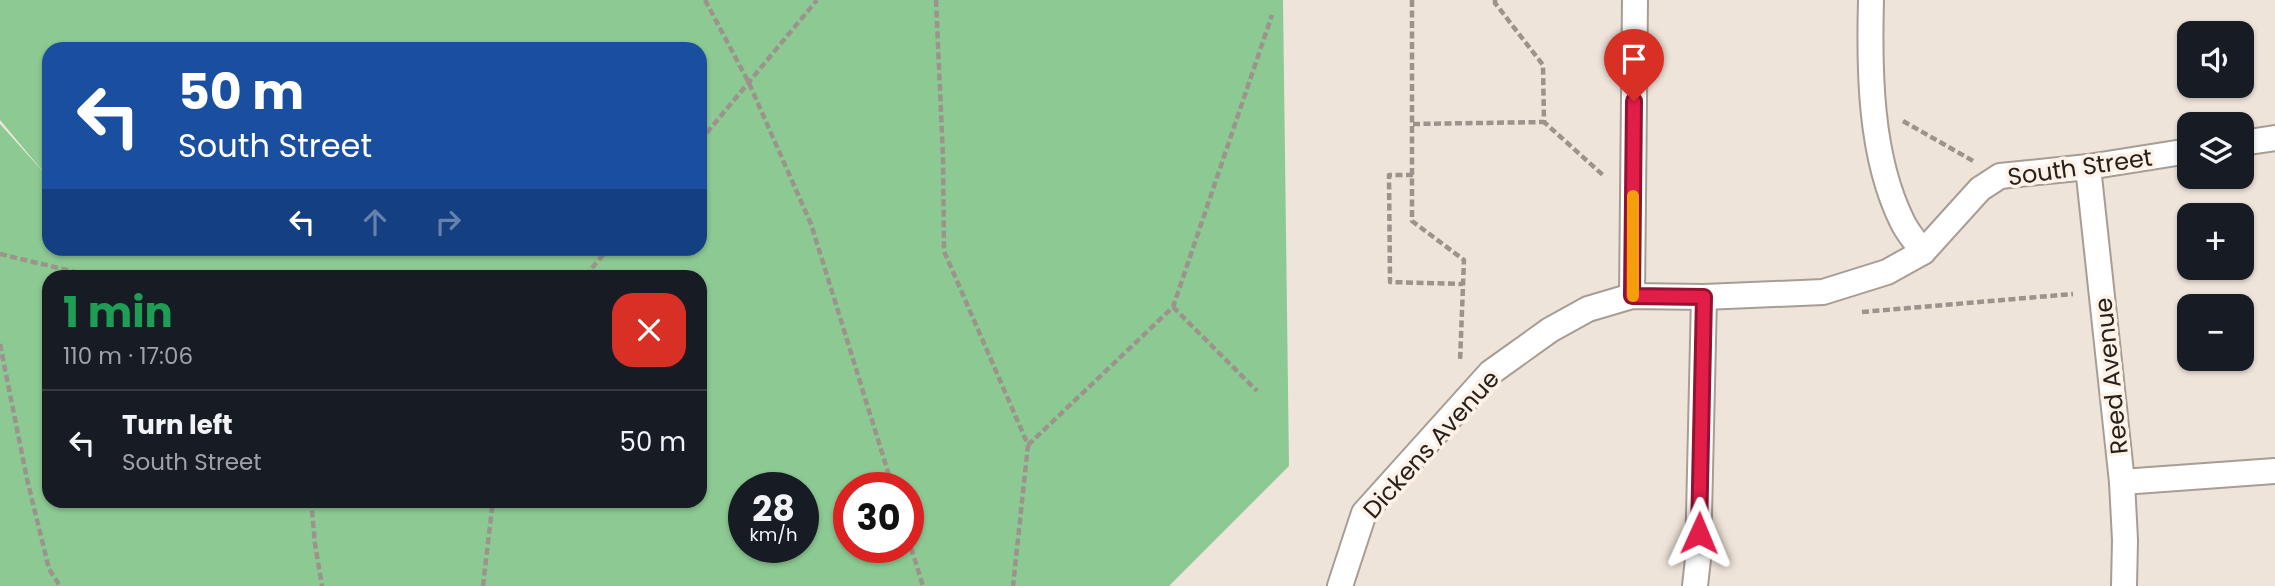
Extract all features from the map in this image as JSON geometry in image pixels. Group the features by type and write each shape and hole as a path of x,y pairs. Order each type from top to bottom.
{"street":[{"path":"1632,296 1635,0"},
{"path":"1871,0 1872,105 1886,177 1902,222 1923,252"},
{"path":"2254,142 2275,138"},
{"name":"South Street","path":"1632,296 1704,297 1823,292 1887,272 1923,252 1980,189 2000,176 2088,167 2177,153"},
{"name":"Reed Avenue","path":"2088,167 2122,482 2124,586"},
{"name":"Dickens Avenue","path":"1340,586 1364,513 1490,373 1550,330 1588,309 1632,296"},
{"path":"1695,586 1698,559 1704,297"},
{"path":"2122,482 2275,471"}],"path":[{"path":"705,0 749,83 811,224 888,472"},
{"path":"707,133 817,0"},
{"path":"936,0 944,251 1028,445 1013,586"},
{"path":"1412,0 1412,221 1464,260 1459,407"},
{"path":"1495,0 1544,65 1544,122"},
{"path":"1028,445 1173,307 1272,15"},
{"path":"1872,105 2000,176"},
{"path":"1413,124 1544,122 1633,201"},
{"path":"1413,175 1389,174 1390,282 1463,284"},
{"path":"0,254 67,270"},
{"path":"590,270 602,256"},
{"path":"1823,292 1849,313 2102,292"},
{"path":"1173,307 1257,391"},
{"path":"0,344 27,479 49,569 60,586"},
{"path":"312,508 323,586"},
{"path":"483,586 492,508"},
{"path":"916,563 923,586"}],"green space":[{"path":"0,0 1283,0 1289,466 1169,586 0,586 0,124 42,171 42,256 707,256 707,42 42,42 42,170 0,120"}],"slow traffic":[{"path":"1633,196 1633,296"}],"route":[{"path":"1634,101 1632,296 1704,297 1699,533"}]}
